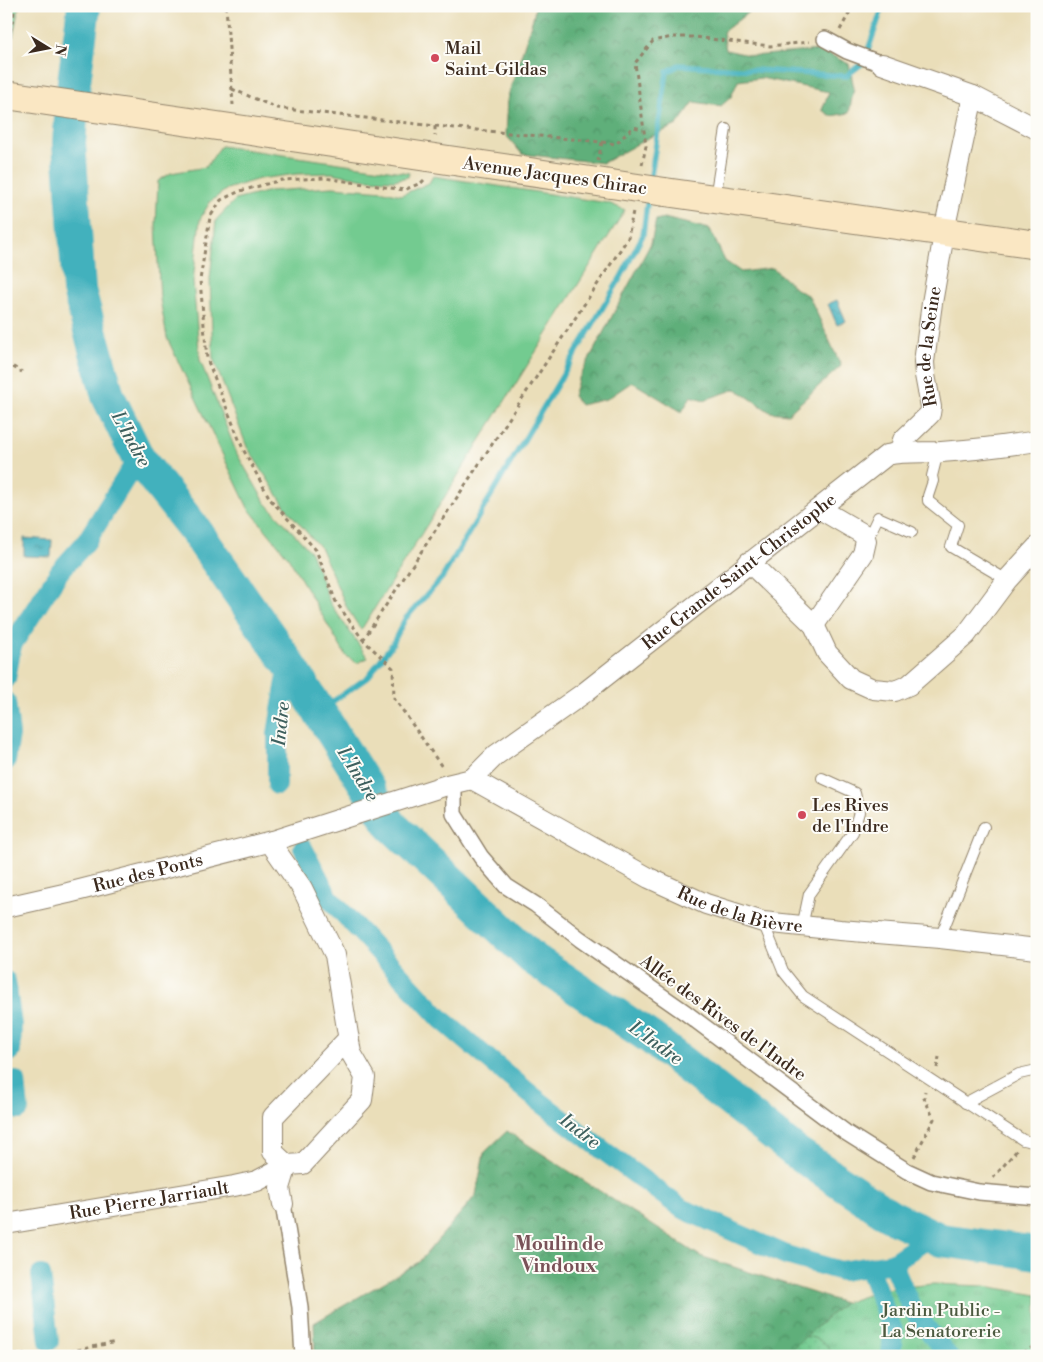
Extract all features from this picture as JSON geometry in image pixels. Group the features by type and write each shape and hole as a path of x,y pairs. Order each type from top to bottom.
{"main road":[{"name":"Avenue Jacques Chirac","path":"6,95 147,114 432,159 1037,245"}],"street":[{"path":"825,40 882,64 973,96 1037,128"},
{"path":"945,232 973,96"},
{"name":"Rue de la Seine","path":"900,452 903,440 930,414 931,408 924,375 924,362 932,303 945,232"},
{"name":"Rue Grande Saint-Christophe","path":"458,782 584,693 887,455 900,452 980,449 1037,442"},
{"path":"814,625 863,554 866,541 862,534 820,509"},
{"path":"749,562 814,625 827,653 851,679 873,689 895,691 909,685 966,635 1007,580 1037,547"},
{"name":"Rue des Ponts","path":"6,907 280,838 458,782"},
{"name":"Rue de la Bièvre","path":"458,782 649,878 706,904 763,922 1037,948"},
{"name":"Allée des Rives de l'Indre","path":"458,782 454,814 481,857 506,886 536,905 580,939 686,1013 846,1132 907,1170 931,1182 979,1192 1037,1197"},
{"name":"Rue Pierre Jarriault","path":"6,1224 257,1181 287,1165 303,1164 362,1100 364,1077 351,1053 335,955 302,888 274,848 280,838"},
{"path":"303,1356 300,1307 280,1188 287,1165 273,1152 273,1117 349,1038"}],"lane":[{"path":"715,199 726,129"},
{"path":"938,452 928,501 958,525 951,547 1007,580"},
{"path":"866,541 878,518 912,532"},
{"path":"802,927 809,894 853,832 860,812 855,792 822,778"},
{"path":"940,938 984,827"},
{"path":"763,922 783,971 803,996 1023,1140 1037,1143"},
{"path":"965,1102 1019,1074 1037,1070"}],"path":[{"path":"6,55 15,6"},
{"path":"226,6 232,89 277,108 616,144 633,127 643,130"},
{"path":"640,174 646,146 635,63 653,41 672,37 694,37 770,46 825,40 840,30 853,6"},
{"path":"435,126 435,134"},
{"path":"602,142 603,183"},
{"path":"426,177 421,183 404,190 325,178 282,180 240,191 221,200 210,217 200,280 208,359 243,449 270,499 316,550 336,602 363,640 393,668 394,698 458,782"},
{"path":"363,640 628,238 633,210"},
{"path":"6,363 22,372"},
{"path":"907,1170 934,1118 924,1098 931,1080 937,1071 939,1057"},
{"path":"6,1356 54,1355 116,1342"},
{"path":"1016,1356 1037,1347"}],"green space":[{"path":"6,6 19,6 13,37 6,36"},
{"path":"535,6 751,6 750,11 723,32 726,50 753,56 821,50 849,64 854,88 849,113 831,116 822,110 829,92 761,78 738,81 731,97 721,106 694,102 677,125 650,137 603,163 522,154 506,135 508,96 534,15"},
{"path":"221,146 409,173 408,177 394,180 365,179 332,173 297,174 259,179 227,189 210,202 200,219 193,282 200,360 237,454 265,502 311,552 330,603 368,658 357,663 346,656 288,557 248,508 167,338 160,299 156,225 158,181 171,173 206,167"},
{"path":"433,176 608,203 625,210 361,630 347,608 321,549 286,508 247,447 213,358 210,279 216,220 235,200 270,191 333,187 384,191 401,195 429,183"},
{"path":"664,218 710,229 725,261 741,272 773,268 796,289 809,296 841,366 788,414 770,412 736,389 704,400 691,396 682,412 632,382 607,399 580,405 573,396 578,380 651,243 656,220"},
{"path":"507,1131 700,1256 844,1303 784,1356 315,1356 314,1323 419,1262 476,1195 484,1153"},
{"name":"Jardin Public - La Senatorerie","path":"933,1284 985,1286 1037,1295 1037,1356 832,1356 830,1349 806,1336 844,1303 885,1289"},
{"path":"806,1336 826,1344 832,1356 784,1356"}],"water":[{"path":"837,300 846,321 837,325 828,304"},
{"path":"24,538 52,540 51,557 24,556"}],"waterway":[{"name":"L'Indre","path":"84,6 74,82 69,143 79,290 108,396 138,458 195,530 289,664 391,825 532,958 651,1038 794,1151 891,1216 941,1240 1037,1253"},
{"path":"650,182 667,72 679,65 846,76 864,62 883,6"},
{"path":"319,711 368,677 393,643 405,619 442,578 621,277 643,235 648,196"},
{"path":"6,679 12,645 60,571 86,542 138,458"},
{"name":"Indre","path":"277,785 277,734 289,664"},
{"path":"6,702 10,734 6,761"},
{"name":"Indre","path":"303,848 329,898 441,1019 530,1094 681,1208 786,1255 841,1271 892,1263 932,1236"},
{"path":"6,981 12,1025 11,1051"},
{"path":"16,1081 19,1110"},
{"path":"892,1263 912,1309 948,1356"},
{"path":"868,1267 893,1331 891,1356"},
{"path":"41,1275 49,1341"}],"place":[{"name":"Mail Saint-Gildas","path":"435,58"},
{"name":"Les Rives de l'Indre","path":"802,815"}],"district":[{"name":"Moulin de Vindoux","path":"559,1255"}]}
